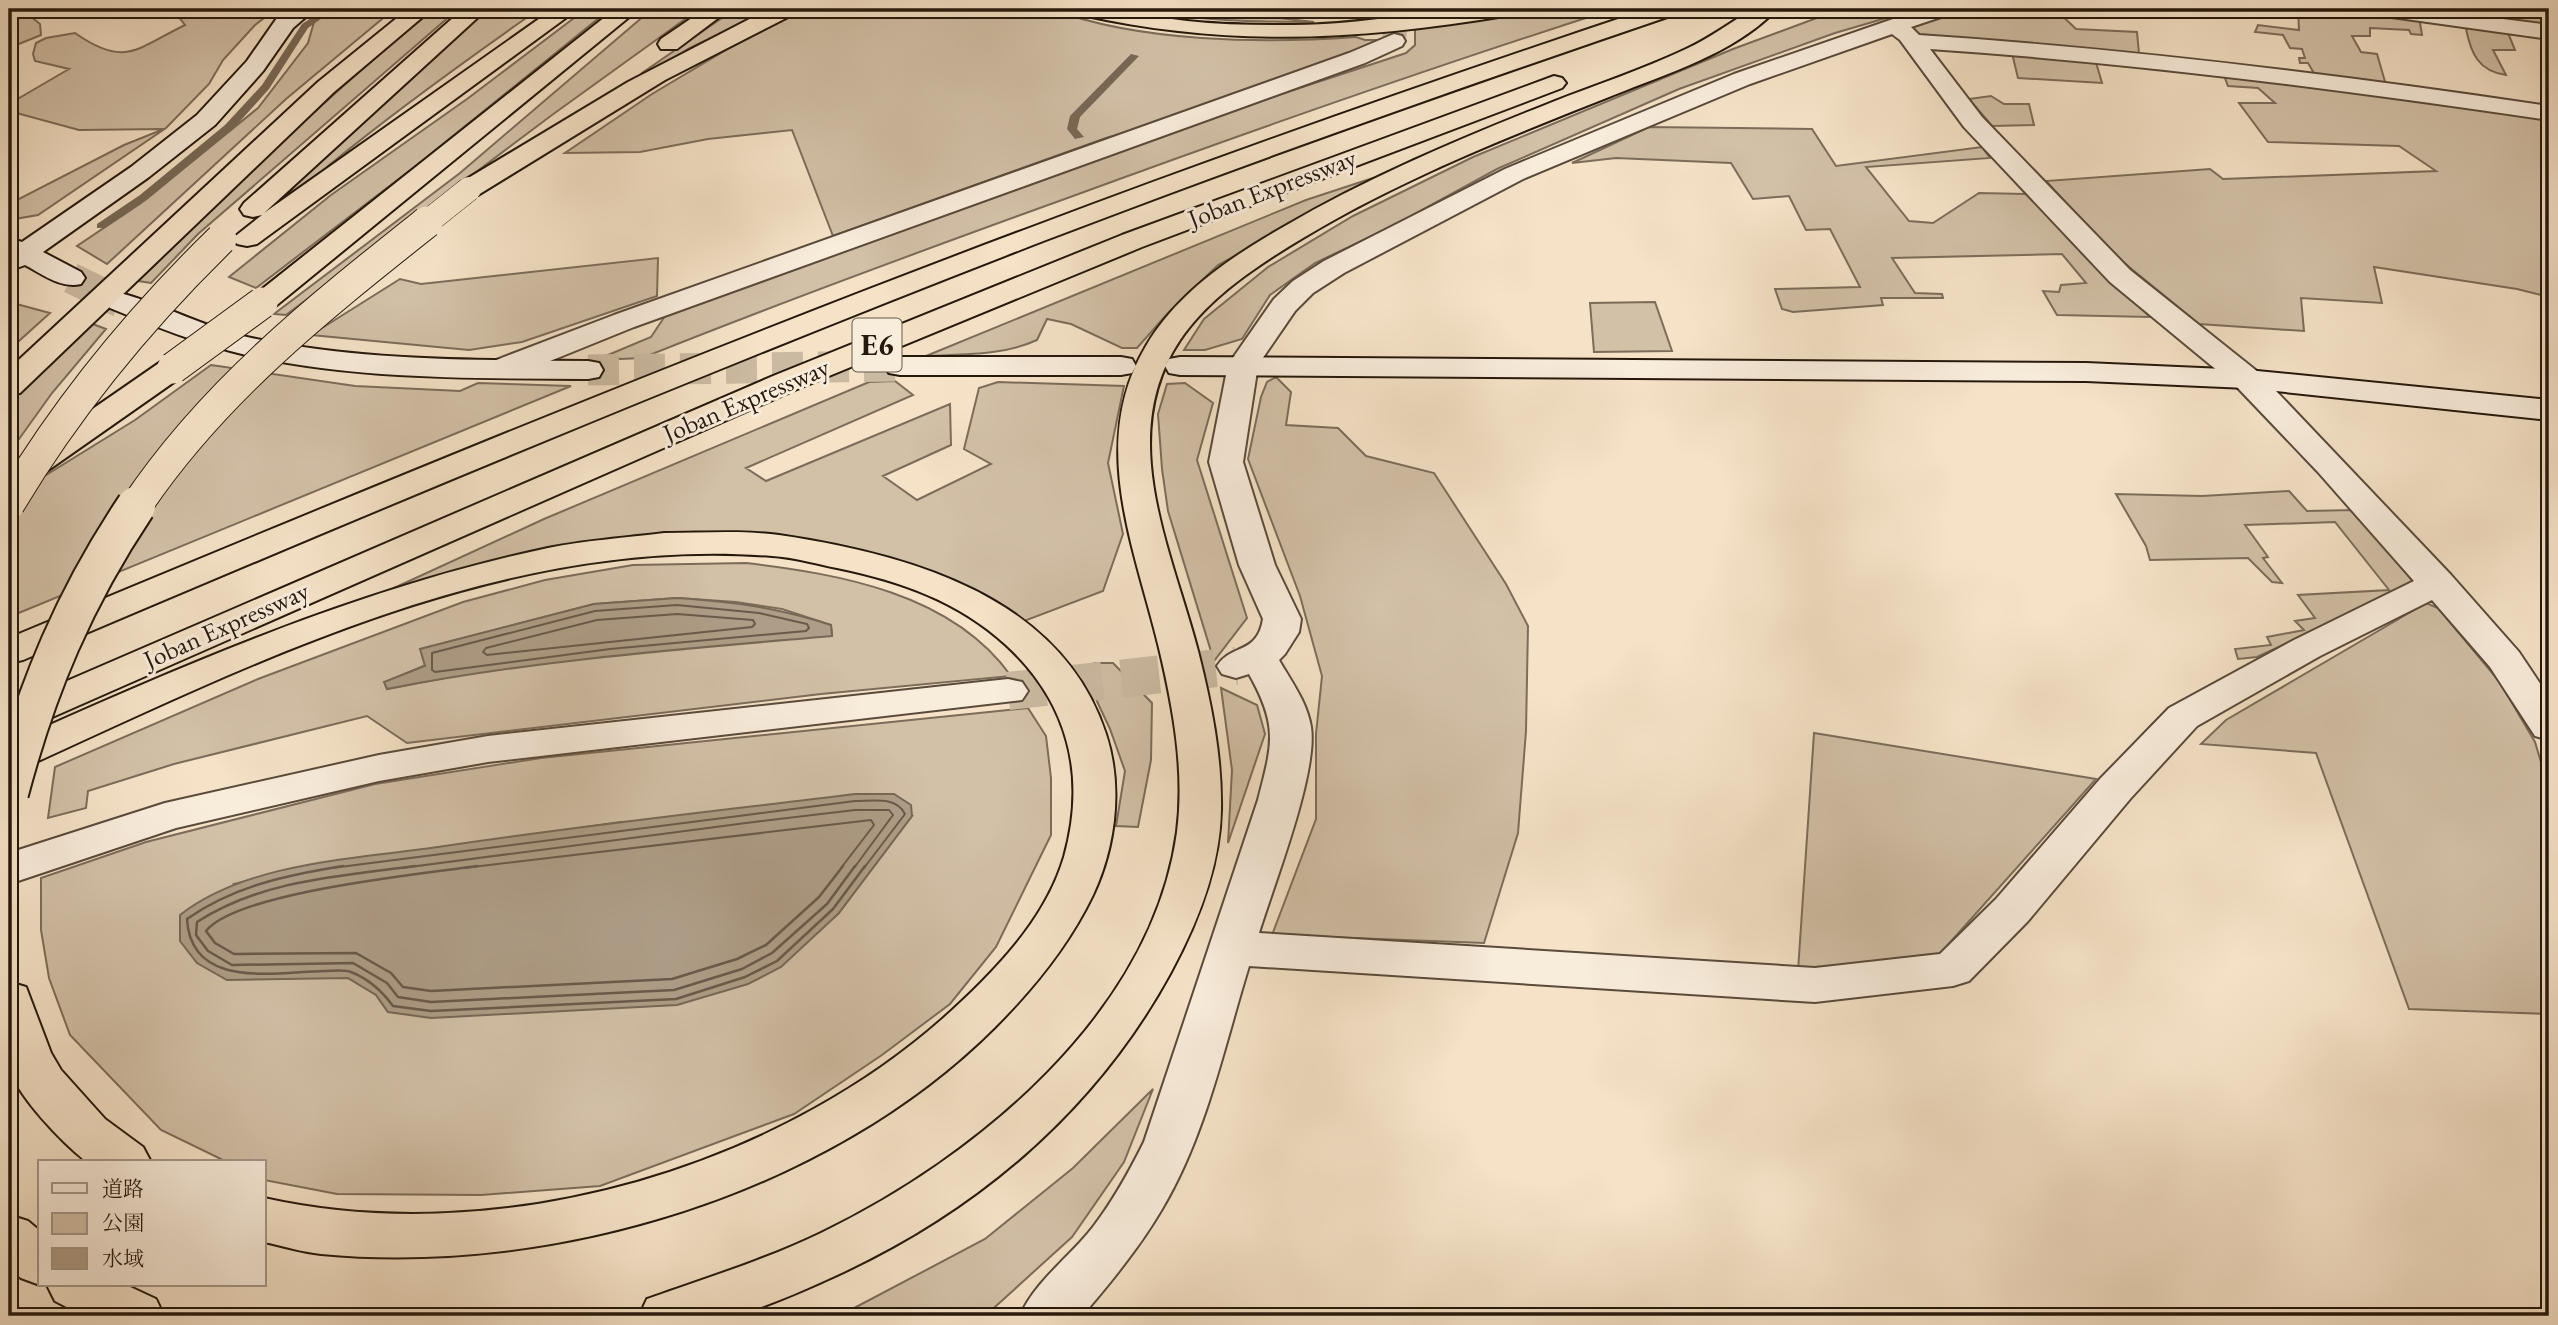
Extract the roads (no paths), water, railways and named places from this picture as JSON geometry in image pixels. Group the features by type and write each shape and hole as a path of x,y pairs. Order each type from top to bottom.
{"highway":[{"path":"9,386 316,96 421,9"},
{"path":"9,504 39,452 115,349 476,9"},
{"path":"234,238 566,9"},
{"path":"9,482 262,303 628,9"},
{"path":"9,793 29,718 69,616 125,520 159,474 223,400 279,343 469,189 516,164 564,124 719,9"},
{"path":"564,124 682,60 786,9"},
{"path":"1082,9 1169,26 1273,33 1363,29 1511,9"},
{"path":"1259,11 1349,15 1463,9"},
{"name":"Joban Expressway","path":"9,652 416,480 729,353 1036,234 1348,118 1668,9"},
{"path":"667,1316 751,1287 843,1247 934,1193 996,1150 1058,1096 1107,1040 1144,984 1171,928 1190,873 1200,817 1199,764 1192,709 1178,646 1144,528 1134,481 1131,444 1135,411 1144,375 1161,345 1182,318 1232,271 1310,221 1491,135 1699,52 1767,10"},
{"name":"Joban Expressway","path":"9,720 771,388 1080,262 1403,138 1605,64 1767,10"},
{"path":"9,759 268,646 355,614 485,574 553,558 629,546 696,542 756,543 815,550 864,560 912,575 957,594 996,617 1028,644 1054,671 1077,708 1091,746 1094,791 1089,843 1071,897 1037,951 981,1016 915,1073 842,1121 761,1160 673,1193 592,1214 501,1230 409,1237 319,1232 266,1220"},
{"path":"9,999 35,1070 68,1113 122,1160"},
{"path":"9,1237 38,1260"},
{"path":"76,1286 136,1316"}],"street":[{"path":"13,254 140,172 206,120 255,66 285,23 304,9"},
{"path":"1048,1316 1112,1243 1145,1192 1169,1142 1279,800 1290,751 1291,727 1283,703 1247,662 1272,646 1280,632 1282,619 1257,565 1226,462 1243,365 1284,305 1303,287 1334,267 1514,174 1742,79 1903,33 1942,9"},
{"path":"2377,9 2549,32"},
{"path":"1903,33 2341,83 2549,113"},
{"path":"1903,33 1973,122 2120,276 2247,379 2438,583 2505,660 2549,727"},
{"path":"502,369 624,321 1357,58 1394,41"},
{"path":"13,254 71,278"},
{"path":"120,302 194,331 244,345 305,357 405,367 588,370"},
{"path":"900,366 1121,366"},
{"path":"1180,366 2086,372 2247,379 2549,410"},
{"path":"1231,948 1815,985 1952,969 2012,910 2115,789 2183,717 2307,648 2438,583"},
{"path":"9,869 165,817 393,765 488,749 1008,691"}],"water":[{"path":"677,598 736,604 791,614 831,625 832,636 553,663 387,689 384,682 425,666 420,649 594,604"},
{"path":"855,794 894,794 911,805 912,816 838,914 781,967 748,984 677,1005 431,1018 388,1012 376,995 348,978 227,980 197,963 180,941 180,915 207,897 270,873 338,860 542,832"}],"waterway":[{"path":"101,226 144,197 229,127 266,87 305,26 331,9"},
{"path":"1079,137 1072,129 1075,116 1134,56"}],"tunnel":[{"path":"1394,41 1397,9"},
{"path":"71,278 120,302"},
{"path":"588,370 900,366"},
{"path":"1008,691 1236,666"}]}
